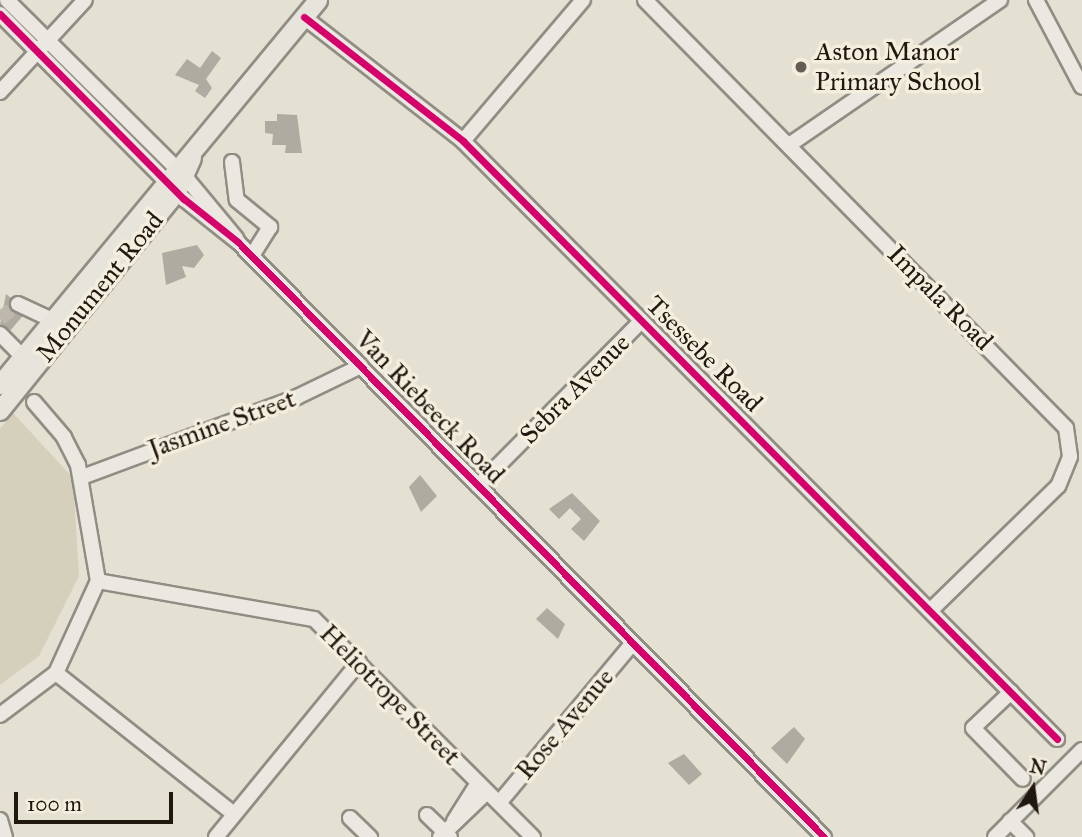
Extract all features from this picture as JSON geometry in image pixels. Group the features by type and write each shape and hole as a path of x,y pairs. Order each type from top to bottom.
{"main road":[{"name":"Monument Road","path":"6,381 176,180 318,0"},
{"name":"Monument Road","path":"0,411 6,381 23,357 176,180"}],"street":[{"name":"Van Riebeeck Road","path":"8,0 41,44 478,486 631,645 824,837"},
{"path":"0,92 41,44 85,0"},
{"path":"463,141 583,0"},
{"name":"Impala Road","path":"645,0 1066,428 1070,457 1058,486 931,610"},
{"path":"789,145 1000,0"},
{"path":"1036,0 1082,87"},
{"name":"Van Riebeeck Road","path":"0,14 41,44"},
{"name":"Tsessebe Road","path":"304,17 463,141 1057,739"},
{"path":"232,162 237,200 270,227 252,256"},
{"path":"18,304 53,320"},
{"name":"Sebra Avenue","path":"478,486 641,321"},
{"path":"0,334 23,357"},
{"name":"Jasmine Street","path":"82,477 297,397 360,366"},
{"path":"0,715 56,673 98,581 82,477 64,437 34,402"},
{"name":"Heliotrope Street","path":"98,581 305,614 359,662 533,837"},
{"name":"Rose Avenue","path":"499,803 631,645"},
{"path":"216,837 359,662"},
{"path":"56,673 234,814"},
{"path":"1011,692 972,729 1023,779"},
{"path":"995,837 1082,750"},
{"path":"427,815 447,832 483,787"},
{"path":"351,818 370,837"},
{"path":"0,820 5,837"},
{"path":"1010,821 1026,837"}],"shaded area":[{"path":"13,413 73,478 79,576 39,656 0,685 0,429"}],"building":[{"path":"212,51 221,58 206,79 212,88 205,98 195,91 199,85 175,75 187,59 200,68"},
{"path":"277,114 297,115 302,153 285,153 286,145 272,145 273,134 265,133 265,121 277,121"},
{"path":"197,245 204,255 194,268 182,266 186,277 166,285 162,253"},
{"path":"6,294 27,311 9,332 0,325"},
{"path":"420,475 437,496 421,512 409,487"},
{"path":"572,493 600,521 584,541 571,529 581,519 570,508 559,519 549,509"},
{"path":"547,608 565,624 558,639 536,619"},
{"path":"794,727 805,739 787,764 771,748"},
{"path":"684,754 702,774 689,785 668,763"}],"tunnel":[{"path":"0,319 18,304"}],"cycle path":[{"path":"0,14 184,199 238,242 824,837"},
{"path":"304,17 463,141 1057,739"}],"place":[{"name":"Aston Manor Primary School","path":"801,67"}]}
